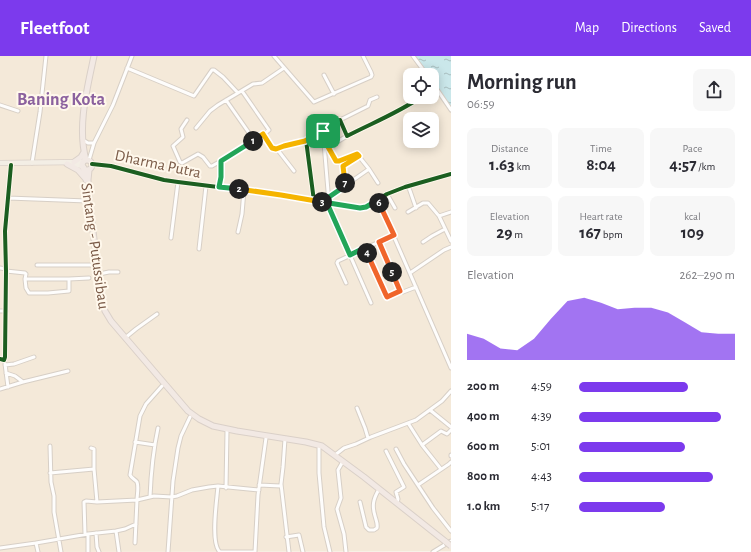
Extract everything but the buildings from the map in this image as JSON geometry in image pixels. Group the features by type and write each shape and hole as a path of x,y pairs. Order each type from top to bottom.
{"highway":[{"name":"Sintang - Putussibau","path":"94,56 82,129 89,200 102,301 110,321 162,386 190,416 201,424 227,431 285,440 319,448 342,463 416,520 448,541 451,546"},
{"path":"74,162 81,157 84,152"},
{"path":"67,164 78,170 86,178"},
{"name":"Sintang - Putussibau","path":"86,164 87,201 99,297 104,315 113,328 151,372 188,412 204,422 221,428 319,445 335,455 397,502 420,522"}],"main road":[{"path":"0,165 74,162 86,164"},
{"path":"0,165 86,164"}],"street":[{"path":"32,163 40,112 46,56"},
{"path":"86,164 132,56"},
{"path":"274,56 313,101 318,101 371,76 371,72 363,56"},
{"path":"413,56 422,68"},
{"path":"127,68 194,96 212,70 214,70 240,92 269,129 212,166 210,166 203,157 198,154 182,163 180,162 172,146 183,137 181,129 187,120"},
{"path":"196,128 210,111 218,105 254,84 262,84 284,68"},
{"path":"324,75 334,94"},
{"path":"439,92 451,110"},
{"path":"263,134 274,150 306,140 368,106 370,100 377,97"},
{"path":"226,100 254,140"},
{"path":"337,142 396,113 410,104"},
{"path":"0,105 18,110"},
{"path":"340,120 347,136"},
{"path":"323,131 329,197 328,203 371,303"},
{"path":"323,138 336,161 357,154 378,183"},
{"path":"83,140 94,144"},
{"path":"306,140 314,201"},
{"path":"277,148 294,171"},
{"path":"345,186 343,166 359,156"},
{"path":"219,187 221,177 221,161"},
{"name":"Dharma Putra","path":"86,164 111,166 164,180 281,195 360,208 366,207 387,194 408,186 451,174"},
{"path":"8,386 4,360 6,270 4,237 11,165"},
{"path":"329,197 369,169"},
{"path":"171,238 178,182"},
{"path":"199,249 206,186"},
{"path":"408,186 416,208"},
{"path":"238,232 242,214 244,190"},
{"path":"387,194 395,208"},
{"path":"8,198 87,201"},
{"path":"378,200 451,368"},
{"path":"408,212 423,203 427,203 439,216 451,241"},
{"path":"439,216 451,212"},
{"path":"423,242 446,229"},
{"path":"346,283 337,263 338,261 394,235"},
{"path":"379,242 400,291"},
{"path":"410,273 444,250 451,247"},
{"path":"365,248 386,295 388,296 416,287"},
{"path":"36,265 96,265"},
{"path":"0,268 25,273 27,292 29,294 67,292 69,291 69,279"},
{"path":"99,274 118,272"},
{"path":"25,279 89,278"},
{"path":"0,311 6,311"},
{"path":"125,338 157,314"},
{"path":"5,365 14,364 34,357"},
{"path":"0,359 4,360"},
{"path":"0,389 68,371"},
{"path":"6,373 15,376 23,382"},
{"path":"135,543 137,482 130,477 130,475 135,442 142,410 162,386"},
{"path":"335,455 344,448 416,420 446,398 451,391"},
{"path":"357,408 368,438"},
{"path":"430,410 451,428 447,434"},
{"path":"168,552 173,481 179,442 190,416"},
{"path":"408,423 422,445 441,469"},
{"path":"150,497 151,474 158,428"},
{"path":"226,488 227,431"},
{"path":"422,445 441,431 451,437"},
{"path":"218,486 215,513 215,538 217,549 220,552 255,552 259,490 266,438"},
{"path":"285,440 281,486 289,552"},
{"path":"135,442 155,445"},
{"path":"50,446 50,473 54,496 54,512 61,552"},
{"path":"92,448 94,449 97,502"},
{"path":"319,448 319,473 324,527 330,552"},
{"path":"396,449 433,508 451,531"},
{"path":"386,451 404,487 396,492 398,499 397,502"},
{"path":"342,463 338,470 341,498 337,509 344,534 346,552"},
{"path":"418,485 450,464"},
{"path":"50,473 94,469"},
{"path":"260,485 281,486"},
{"path":"88,552 85,502 137,500 160,496 172,497 192,490 218,486 226,488 259,490"},
{"path":"360,502 366,527 369,530 374,530 377,528 377,525 373,501 378,491"},
{"path":"1,548 86,534 125,530 136,524"},
{"path":"116,531 119,552"},
{"path":"96,533 99,552"},
{"path":"286,537 298,534 303,552"},
{"path":"433,552 448,541"},
{"path":"0,543 2,552"},
{"path":"36,543 38,552"}],"shaded area":[{"path":"0,56 414,56 423,68 403,68 403,104 439,104 439,91 451,108 451,551 0,552"}],"water":[{"path":"414,56 451,56 451,108 439,91 439,68 423,68"}],"cycle path":[{"path":"314,201 306,140 340,120 347,136 410,104"},
{"path":"92,164 111,166 164,180 281,195 361,208 366,207 387,194 405,187 451,174"},
{"path":"0,359 4,360 5,357 5,231 11,165"}],"district":[{"name":"Baning Kota","path":"61,100"}],"route":[{"path":"323,131 323,138 336,161 357,154 359,156 343,166 345,186 329,197 329,203 354,208 364,208 378,200 394,235 379,242 400,291 388,296 386,295 365,248 350,255 327,203 219,187 221,177 221,161 263,134 274,150 305,141 323,131"}]}
